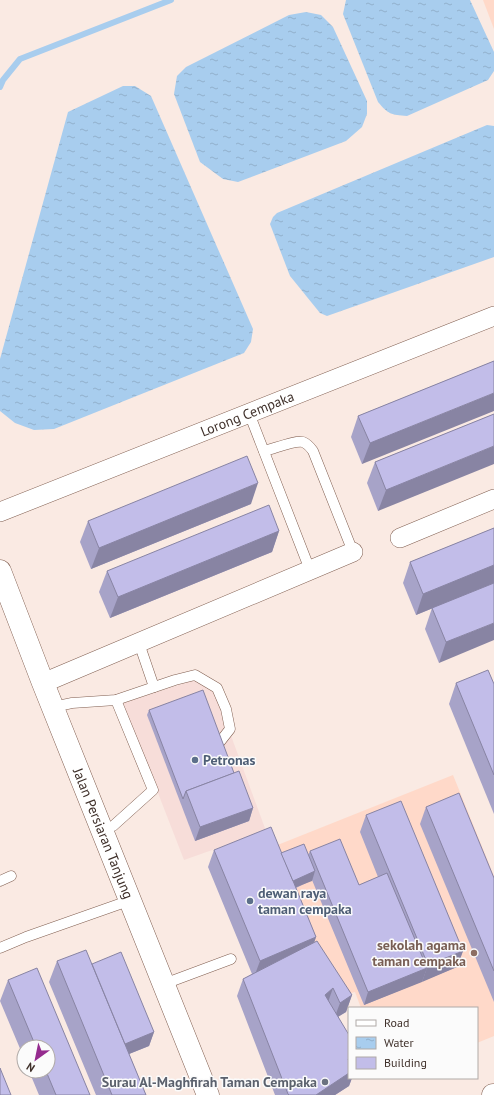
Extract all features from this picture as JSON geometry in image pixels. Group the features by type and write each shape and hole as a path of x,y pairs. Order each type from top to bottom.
{"main road":[{"name":"Jalan Persiaran Tanjung","path":"0,571 43,683 208,1095"}],"street":[{"name":"Lorong Cempaka","path":"0,512 494,316"},
{"path":"400,538 494,499"},
{"path":"43,683 353,552"}],"lane":[{"path":"249,413 310,570"},
{"path":"264,451 294,442 302,442 309,445 313,451 353,552"},
{"path":"139,643 154,687"},
{"path":"53,708 72,703 116,700 175,680 195,675 217,688 226,708 230,729 219,743"},
{"path":"102,829 113,826 153,790 116,700"},
{"path":"0,881 11,876"},
{"path":"0,948 26,937 130,900"},
{"path":"164,984 231,959"}],"shaded area":[{"path":"483,0 494,0 494,29"},
{"path":"194,680 215,692 266,831 184,860 123,703"},
{"path":"453,775 494,876 494,1036 478,1043 478,1007 361,1007 355,992 340,996 314,953 270,848"}],"water":[{"path":"346,0 470,0 494,52 494,71 488,80 407,116 390,113 378,102 343,14"},
{"path":"306,12 321,15 333,27 367,101 367,114 362,127 346,141 238,182 223,179 200,162 174,94 177,76 186,67 289,15"},
{"path":"123,86 135,86 151,96 253,329 251,342 244,353 54,429 34,430 15,423 0,411 0,359 68,112"},
{"path":"487,125 494,126 494,257 327,316 320,313 290,276 270,224 273,217 277,213"}],"building":[{"path":"494,361 494,393 370,443 358,416"},
{"path":"494,414 494,446 386,490 375,462"},
{"path":"247,456 258,483 99,548 88,521"},
{"path":"269,505 279,531 118,597 107,571"},
{"path":"494,528 494,565 423,594 410,562"},
{"path":"494,583 494,623 446,642 432,608"},
{"path":"488,670 494,684 494,775 456,683"},
{"name":"Petronas","path":"203,690 234,773 186,791 183,799 149,710"},
{"path":"239,771 253,808 200,827 186,791"},
{"path":"459,793 494,878 494,971 426,807"},
{"path":"401,801 463,951 428,965 366,815"},
{"path":"271,827 316,937 260,961 214,850"},
{"path":"340,839 359,885 387,873 427,968 368,992 310,851"},
{"path":"304,844 315,871 293,881 281,853"},
{"path":"317,941 352,995 340,1003 333,988 325,995 348,1033 348,1074 316,1095 289,1095 243,979"},
{"path":"86,950 146,1095 112,1095 57,961"},
{"path":"121,952 154,1032 125,1044 92,964"},
{"path":"37,968 90,1095 56,1095 49,1079 56,1079 56,1039 33,1039 8,980"},
{"path":"0,1068 11,1095 0,1095"}],"waterway":[{"path":"0,87 3,80 20,59 171,0"}],"place":[{"name":"Petronas","path":"195,760"},
{"name":"dewan raya taman cempaka","path":"250,901"},
{"name":"sekolah agama taman cempaka","path":"474,953"},
{"name":"Surau Al-Maghfirah Taman Cempaka","path":"325,1082"}]}
